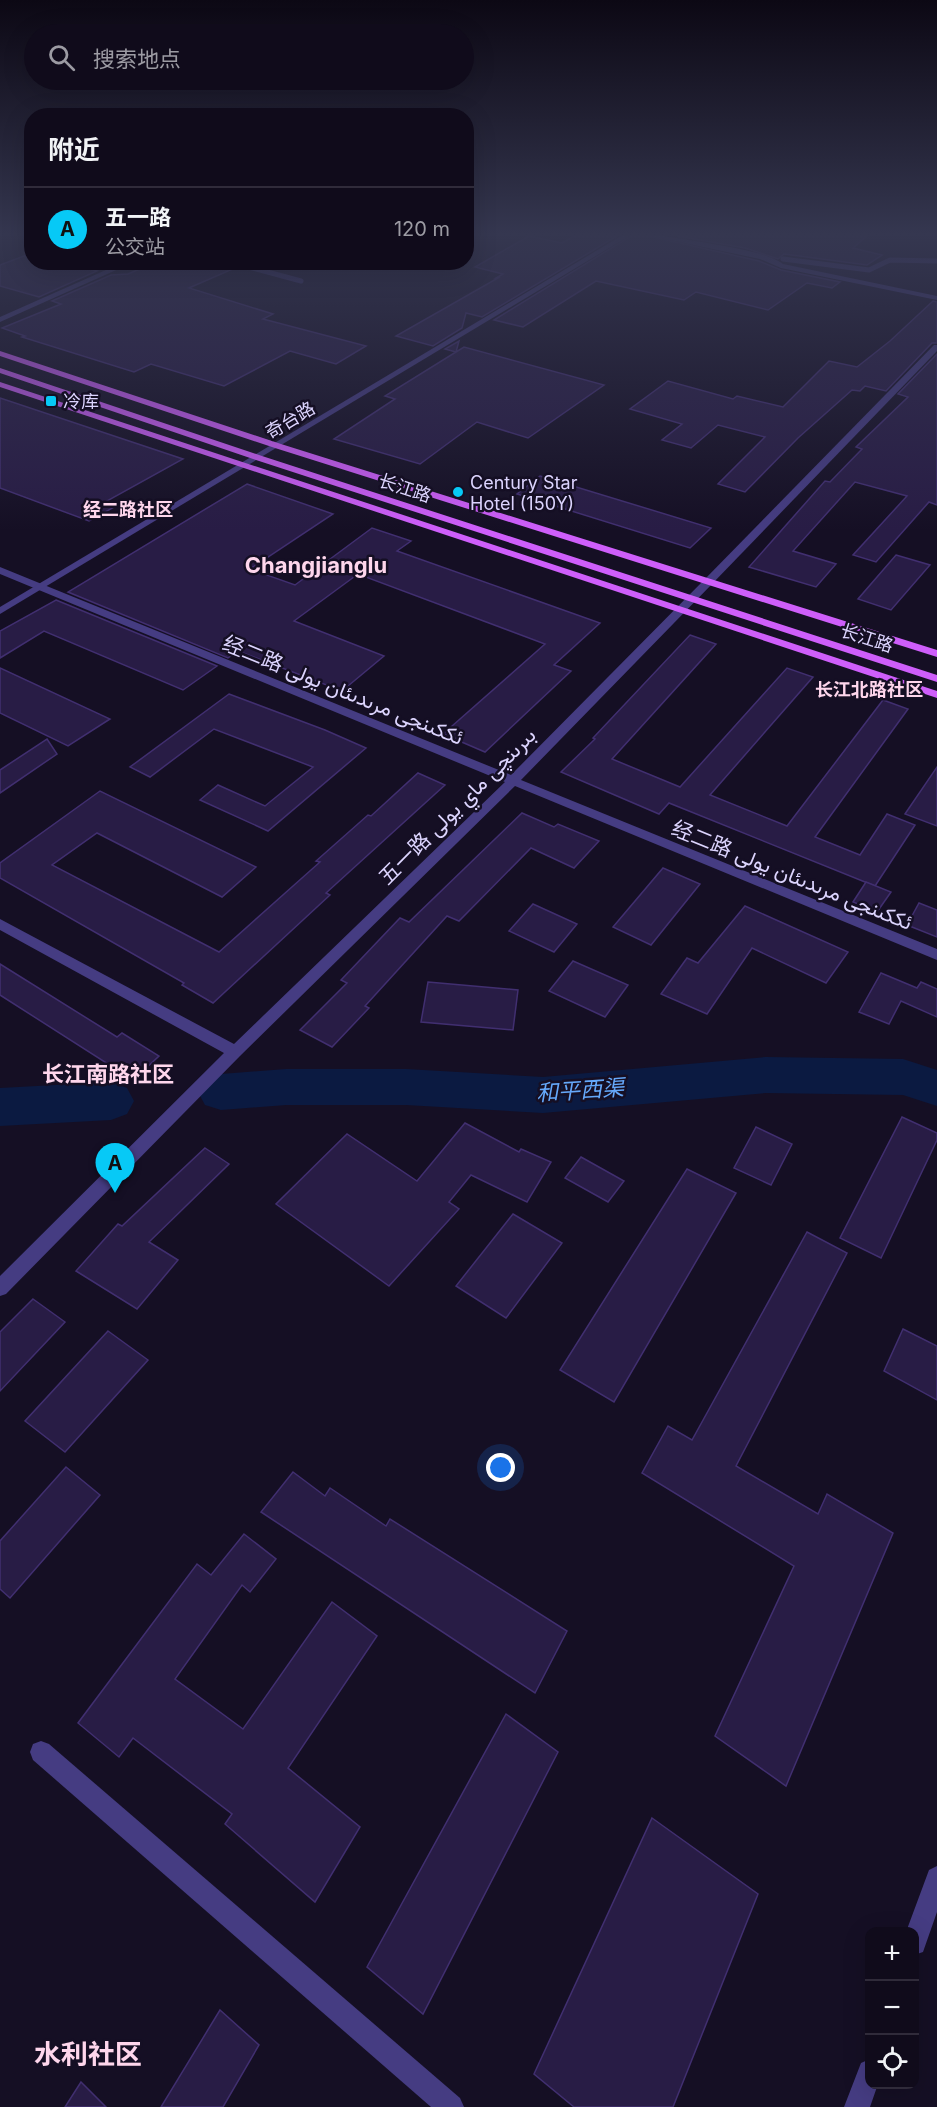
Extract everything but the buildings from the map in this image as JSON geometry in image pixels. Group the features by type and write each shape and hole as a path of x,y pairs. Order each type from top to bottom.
{"main road":[{"name":"长江路","path":"0,353 278,446 937,654"},
{"name":"长江路","path":"0,370 259,458 937,679"},
{"path":"0,384 937,694"}],"street":[{"name":"奇台路","path":"0,611 463,334"},
{"name":"五一路 بىرىنچى ماي يولى","path":"0,1288 235,1052 513,781 937,347"},
{"name":"经二路 ئككىنجى مرىدىئان يولى","path":"0,570 937,955"},
{"path":"0,924 235,1052"},
{"path":"40,1752 451,2107"},
{"path":"919,1931 937,1878"},
{"path":"857,2107 865,2085"}],"waterway":[{"name":"和平西渠","path":"221,1092 286,1087 406,1087 543,1095 766,1075 903,1077 937,1088"},
{"name":"和平西渠","path":"0,1107 111,1101"}],"place":[{"name":"冷库","path":"51,401"},
{"name":"Century Star Hotel (150Y)","path":"458,492"},
{"name":"五一路","path":"115,1193"}],"district":[{"name":"经二路社区","path":"128,509"},
{"name":"Changjianglu","path":"316,565"},
{"name":"长江北路社区","path":"869,689"},
{"name":"长江南路社区","path":"108,1074"},
{"name":"水利社区","path":"88,2054"}]}
